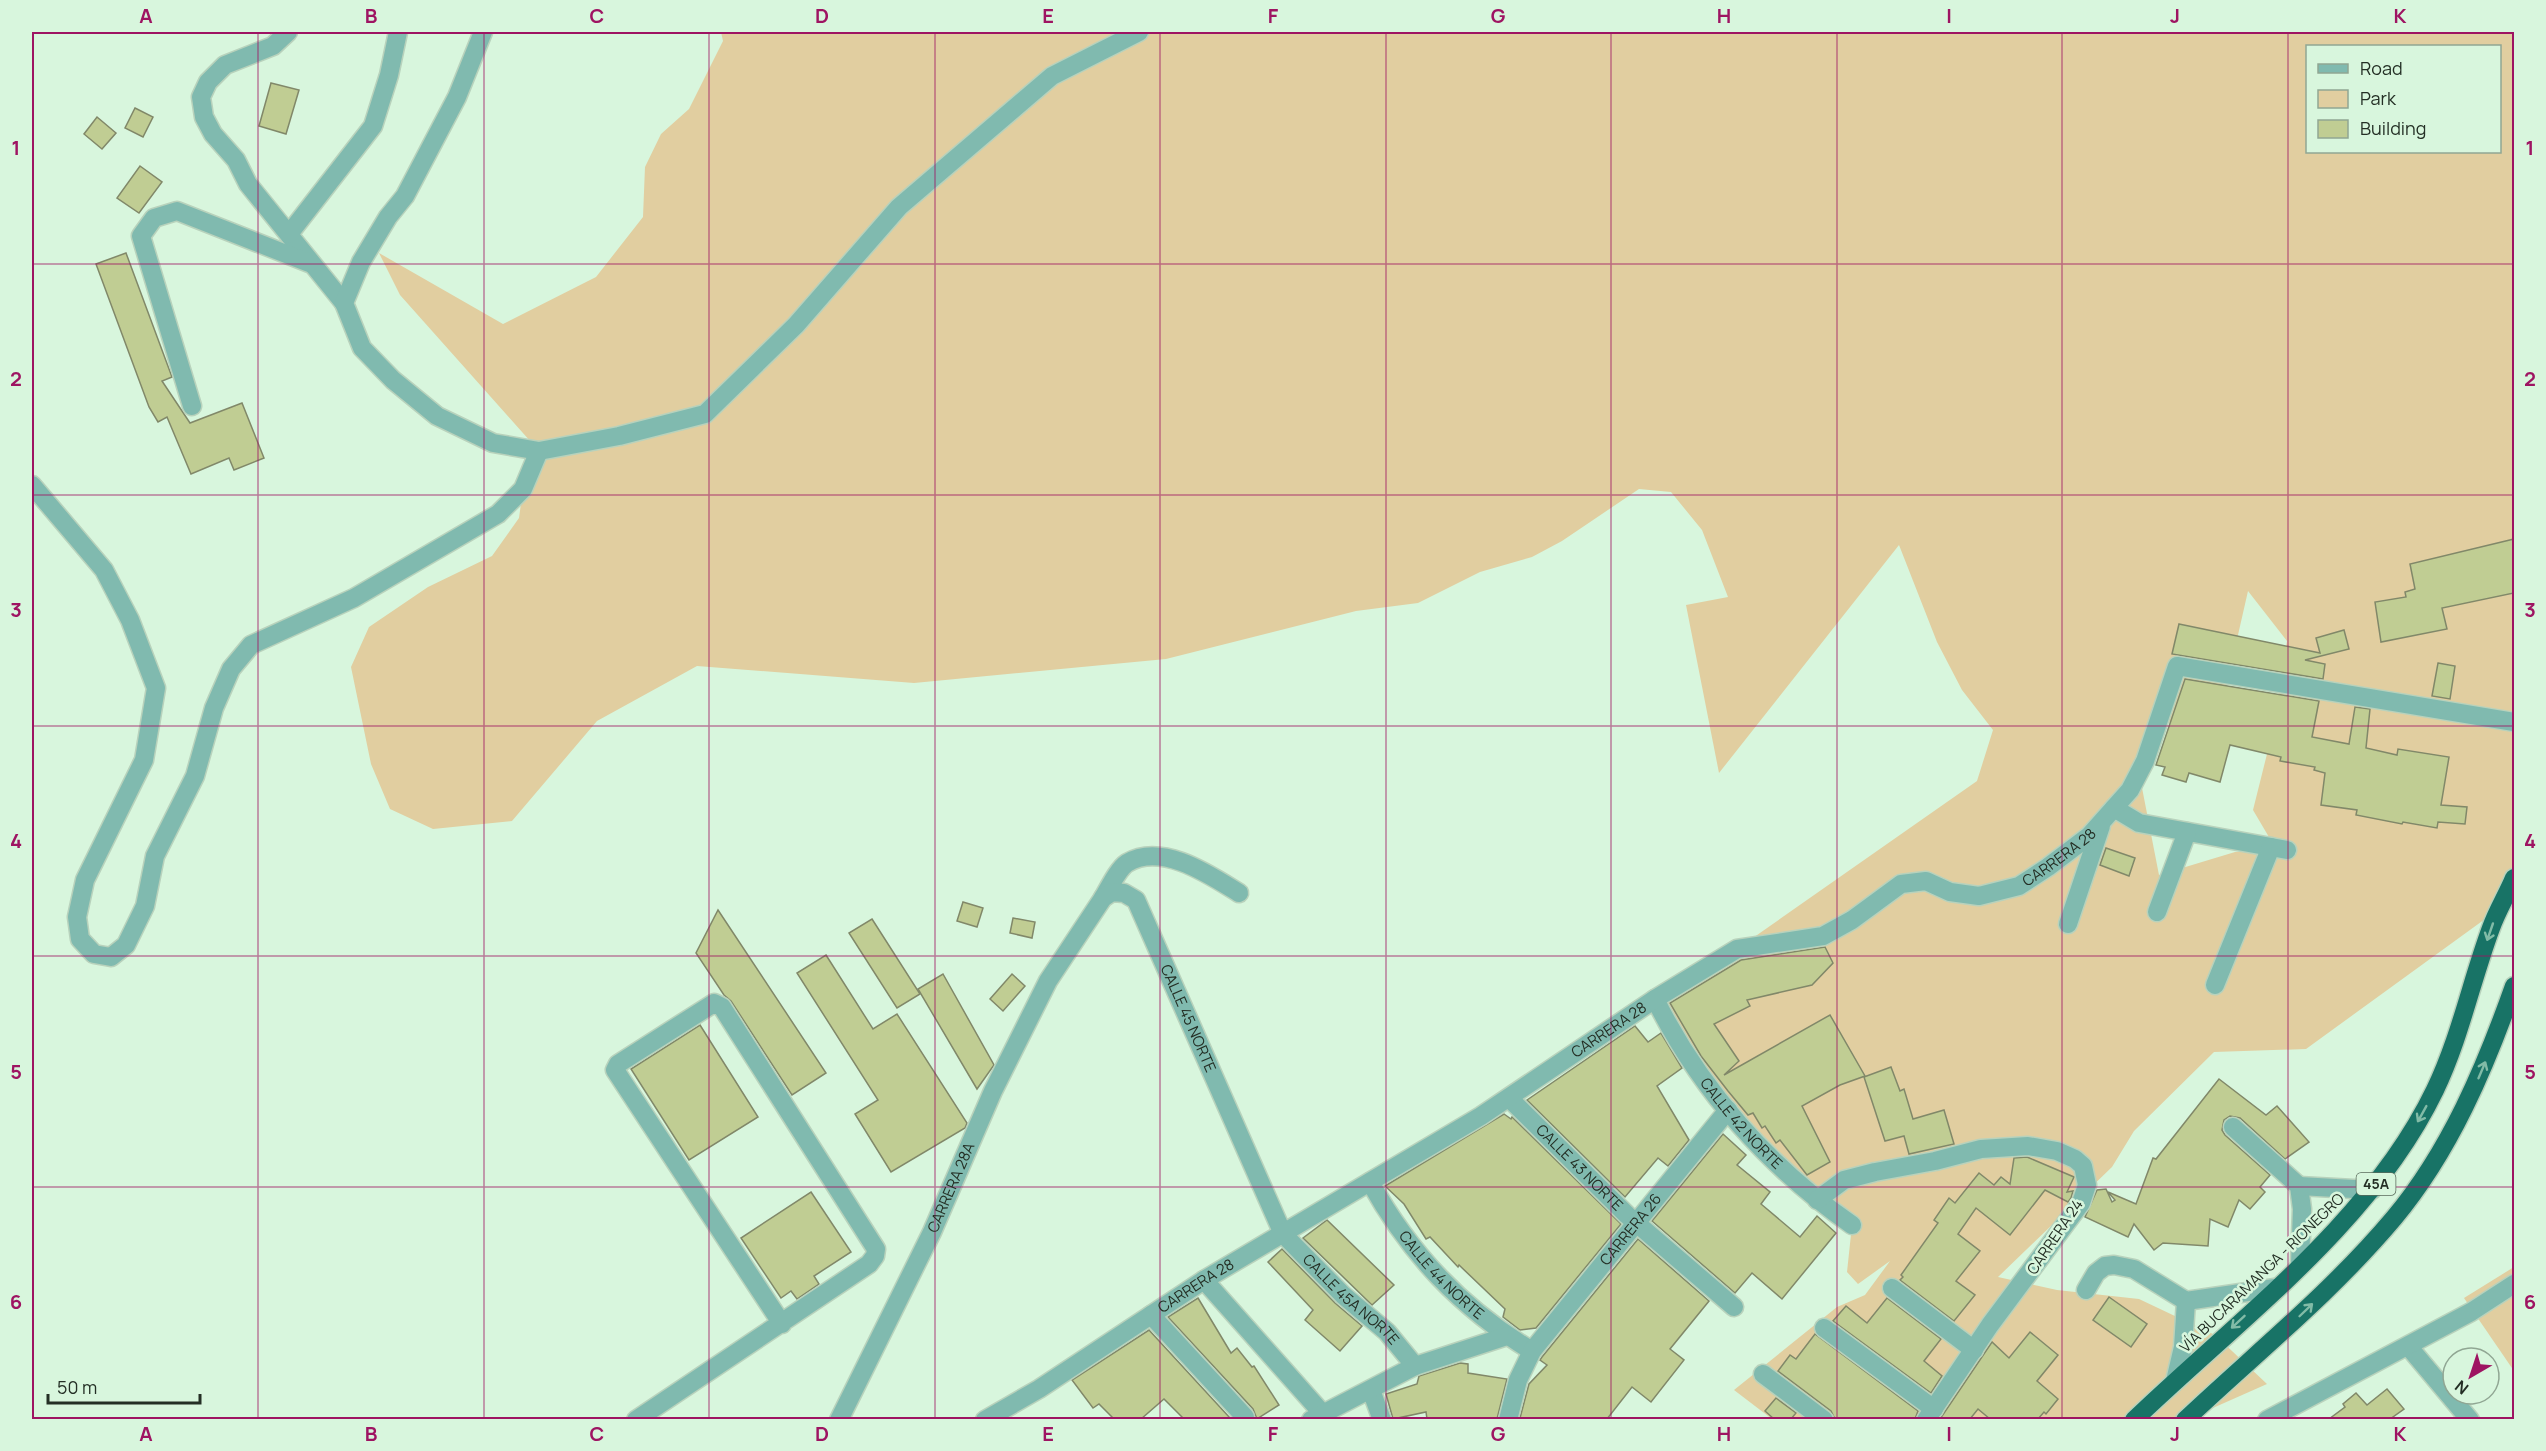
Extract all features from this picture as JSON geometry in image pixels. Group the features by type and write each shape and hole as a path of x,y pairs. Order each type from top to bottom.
{"highway":[{"name":"VÍA BUCARAMANGA - RIONEGRO","path":"2134,1419 2337,1230 2372,1190 2405,1144 2434,1091 2456,1040 2492,926 2514,878"},
{"name":"45A","path":"2184,1419 2278,1337 2346,1272 2395,1216 2440,1153 2474,1089 2514,986"}],"street":[{"path":"288,32 273,46 225,65 208,82 201,97 204,117 213,134 236,160 249,184 310,264 329,282 344,303 362,348 393,380 437,416 493,443 539,451 619,436 705,414 796,325 899,207 1052,76 1139,32"},
{"path":"289,234 374,126 389,75 398,32"},
{"path":"344,303 361,262 388,218 405,196 457,98 483,32"},
{"path":"192,406 141,236 154,218 177,212 310,264"},
{"path":"32,485 104,570 130,620 156,688 144,760 85,880 77,917 80,939 94,954 111,957 126,945 145,906 155,856 195,776 214,708 231,669 251,645 354,598 498,514 523,489 539,451"},
{"name":"CARRERA 28","path":"993,1417 1204,1280 1509,1098 1656,999 1737,949 1823,936 1852,920 1901,884 1926,881 1950,892 1978,896 2019,886 2089,836 2130,790 2145,761 2177,666 2514,722"},
{"path":"2068,924 2108,815 2139,823 2279,849 2215,985"},
{"path":"2157,912 2187,832"},
{"path":"1103,898 1126,864 1151,856 1196,866 1239,893"},
{"name":"CALLE 45 NORTE","path":"1103,898 1112,892 1124,894 1136,900 1283,1234"},
{"name":"CARRERA 28A","path":"839,1419 932,1232 993,1091 1048,981 1103,898"},
{"name":"CALLE 42 NORTE","path":"1656,999 1691,1061 1728,1110 1772,1160 1817,1200 1852,1225"},
{"path":"636,1419 782,1324 869,1264 875,1256 876,1249 722,1007 714,1003 618,1064 615,1070 782,1324"},
{"name":"CALLE 43 NORTE","path":"1509,1098 1564,1155 1734,1306"},
{"name":"CARRERA 26","path":"1532,1351 1728,1110"},
{"path":"2233,1127 2299,1186 2372,1190"},
{"name":"CARRERA 24","path":"1817,1200 1844,1180 1982,1149 2028,1146 2057,1152 2083,1166 2087,1185 2080,1203 1930,1414"},
{"name":"CALLE 44 NORTE","path":"1370,1182 1406,1241 1428,1268 1461,1300 1507,1336 1532,1351"},
{"path":"2299,1186 2302,1209 2300,1264"},
{"name":"CALLE 45A NORTE","path":"1283,1234 1343,1295 1387,1332 1415,1366"},
{"path":"2086,1290 2096,1273 2105,1266 2114,1265 2134,1269 2186,1301 2275,1287"},
{"path":"1204,1280 1317,1416 1415,1366 1507,1336"},
{"path":"2268,1419 2471,1312 2514,1284"},
{"path":"1892,1288 1974,1350"},
{"path":"2175,1381 2183,1347 2186,1301"},
{"path":"1151,1315 1245,1417"},
{"path":"1824,1328 1930,1414"},
{"path":"2408,1346 2470,1419"},
{"path":"1508,1419 1518,1380 1532,1351"},
{"path":"1763,1374 1824,1419"},
{"path":"1371,1390 1382,1419"}],"green space":[{"path":"721,32 2514,32 2514,898 2306,1049 2214,1052 2134,1131 2112,1167 1998,1277 2057,1290 2139,1299 2215,1335 2267,1384 2188,1419 1772,1419 1734,1390 1837,1307 1865,1295 1890,1261 1858,1284 1847,1272 1852,1225 1772,1160 1655,999 1737,949 1977,781 1993,730 1962,690 1937,642 1899,545 1719,773 1686,605 1728,597 1702,530 1671,492 1639,489 1562,541 1532,557 1480,572 1418,603 1356,611 1166,659 914,683 697,666 597,721 512,821 433,829 390,809 371,764 351,667 369,627 428,587 492,556 519,518 523,489 539,451 400,295 379,253 503,324 596,277 643,217 645,167 661,134 689,109 723,41","holes":["2248,591 2287,641 2272,734 2253,810 2276,849 2235,852 2159,875 2136,757 2150,729 2147,726 2158,719 2215,736"]},
{"path":"2514,1267 2514,1371 2501,1352 2501,1346 2497,1346 2464,1298"}],"building":[{"path":"271,83 299,90 286,134 259,126"},
{"path":"135,108 153,117 143,137 125,128"},
{"path":"97,117 116,133 102,149 84,134"},
{"path":"140,166 162,182 139,213 117,198"},
{"path":"126,253 172,377 162,381 190,423 242,403 264,458 234,470 229,458 191,474 167,417 158,422 149,407 96,264"},
{"path":"2514,539 2514,593 2442,608 2447,629 2381,642 2375,602 2406,597 2405,592 2415,589 2410,564"},
{"path":"2179,624 2320,653 2316,638 2344,630 2349,649 2305,660 2325,664 2323,679 2172,654"},
{"path":"2438,663 2455,666 2450,699 2432,696"},
{"path":"2185,679 2319,701 2312,737 2349,744 2355,707 2370,709 2366,748 2397,755 2398,749 2449,757 2441,805 2467,807 2465,824 2438,822 2437,828 2403,822 2402,824 2356,815 2357,810 2321,805 2325,773 2314,770 2315,767 2280,761 2281,757 2230,745 2220,782 2189,773 2186,782 2162,775 2165,767 2156,765"},
{"path":"2106,848 2135,858 2129,876 2100,865"},
{"path":"963,902 983,908 977,927 957,921"},
{"path":"718,910 826,1073 792,1095 731,1001 724,995 696,953"},
{"path":"1013,918 1035,922 1032,938 1010,933"},
{"path":"872,919 920,994 897,1008 849,933"},
{"path":"1825,947 1833,963 1812,985 1747,1000 1750,1006 1714,1024 1739,1061 1724,1075 1830,1015 1865,1076 1840,1085 1802,1106 1830,1162 1807,1175 1780,1140 1776,1143 1765,1126 1762,1128 1753,1113 1748,1115 1728,1091 1701,1056 1670,1003 1741,960"},
{"path":"826,955 873,1029 897,1014 967,1123 965,1128 891,1172 855,1114 878,1100 797,973"},
{"path":"943,974 994,1065 977,1089 918,989"},
{"path":"1012,974 1025,986 1003,1011 990,999"},
{"path":"700,1025 758,1117 689,1160 631,1069"},
{"path":"1635,1026 1648,1042 1661,1033 1682,1068 1657,1086 1689,1140 1668,1166 1658,1158 1625,1197 1527,1100"},
{"path":"1891,1067 1900,1091 1904,1089 1913,1119 1944,1110 1954,1144 1909,1154 1904,1136 1885,1141 1864,1077"},
{"path":"2219,1079 2266,1115 2277,1106 2309,1142 2285,1159 2240,1118 2230,1116 2224,1120 2222,1130 2225,1135 2270,1175 2260,1187 2265,1192 2250,1209 2239,1200 2228,1227 2210,1219 2208,1246 2163,1243 2154,1250 2134,1224 2128,1237 2085,1217 2097,1190 2106,1189 2112,1202 2115,1200 2108,1192 2136,1204 2153,1158 2156,1159"},
{"path":"1504,1114 1511,1119 1512,1117 1621,1224 1536,1328 1520,1330 1503,1317 1505,1309 1459,1265 1458,1267 1430,1237 1426,1239 1404,1204 1385,1186"},
{"path":"1723,1134 1746,1155 1737,1165 1770,1192 1761,1204 1800,1237 1817,1216 1836,1233 1782,1299 1752,1273 1735,1293 1652,1221"},
{"path":"2027,1157 2074,1177 2067,1192 2073,1191 2071,1198 2068,1202 2045,1190 2010,1235 1976,1208 1958,1234 1980,1251 1956,1281 1975,1295 1954,1321 1900,1280 1903,1277 1901,1275 1938,1223 1934,1220 1949,1198 1955,1203 1979,1173 1994,1185 2001,1177 2010,1184 2014,1158"},
{"path":"811,1192 851,1252 814,1276 819,1284 797,1299 791,1291 781,1298 741,1238"},
{"path":"1327,1220 1394,1285 1372,1305 1303,1238"},
{"path":"1638,1239 1709,1301 1670,1349 1684,1360 1651,1402 1632,1387 1607,1419 1520,1418 1529,1384 1547,1365 1540,1360"},
{"path":"1282,1249 1335,1303 1362,1326 1340,1351 1305,1320 1313,1310 1268,1262"},
{"path":"2109,1297 2147,1324 2131,1347 2093,1320"},
{"path":"1198,1298 1231,1353 1237,1348 1252,1367 1254,1366 1279,1405 1257,1419 1253,1409 1168,1317"},
{"path":"1887,1298 1941,1339 1924,1361 1942,1376 1931,1393 1833,1321 1846,1306 1867,1323"},
{"path":"1149,1330 1230,1418 1184,1419 1164,1399 1141,1419 1114,1419 1099,1404 1093,1408 1072,1380"},
{"path":"2030,1332 2058,1355 2037,1381 2058,1399 2046,1414 2044,1412 2038,1419 1990,1419 1978,1409 1970,1419 1940,1419 1992,1342 2009,1358"},
{"path":"1815,1334 1918,1411 1915,1419 1835,1419 1831,1411 1778,1371 1790,1355 1796,1359"},
{"path":"1460,1363 1468,1364 1468,1373 1507,1379 1497,1419 1427,1419 1426,1412 1393,1419 1386,1394 1417,1384 1419,1376"},
{"path":"2387,1389 2404,1409 2390,1419 2329,1419 2345,1407 2343,1404 2356,1393 2367,1405"},
{"path":"1776,1398 1796,1413 1791,1419 1774,1419 1765,1411"}]}
